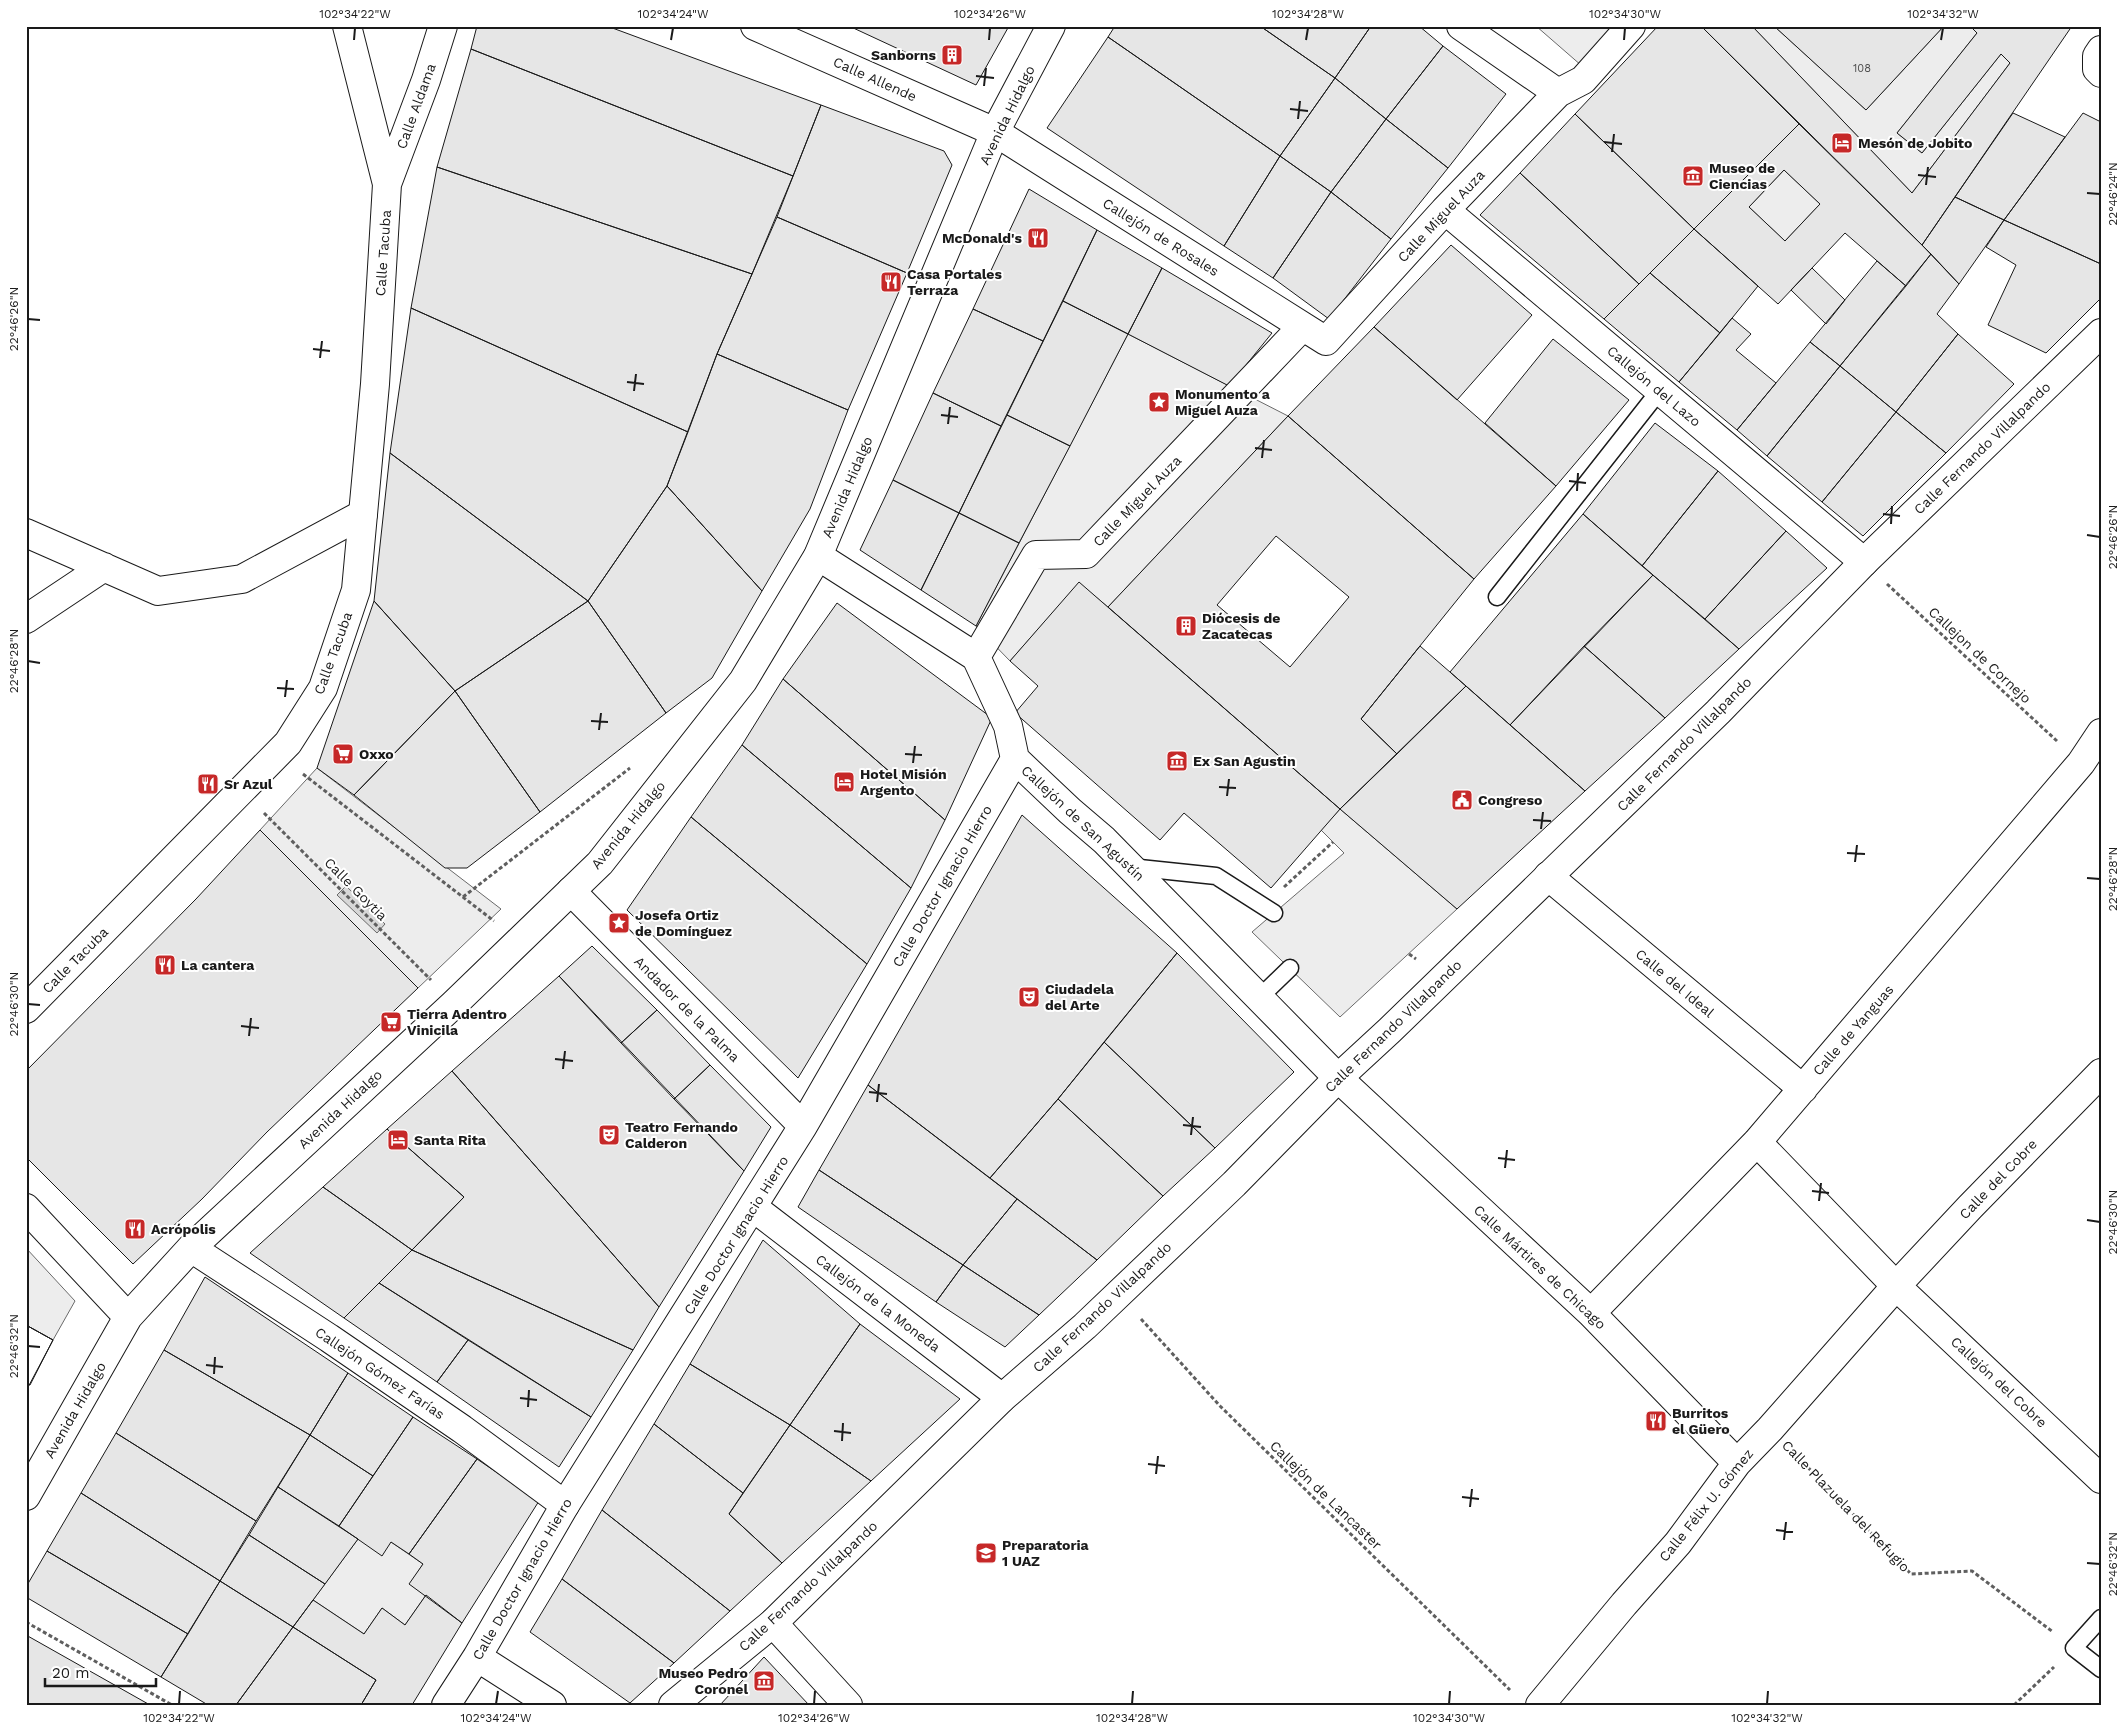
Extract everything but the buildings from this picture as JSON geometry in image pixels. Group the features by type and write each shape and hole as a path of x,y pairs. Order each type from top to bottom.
{"street":[{"path":"347,26 387,184"},
{"name":"Calle Aldama","path":"387,184 426,80 443,26"},
{"name":"Calle Allende","path":"755,26 995,132"},
{"name":"Avenida Hidalgo","path":"26,1496 128,1318 191,1248 454,1004 600,863 743,681 818,556 995,132 1051,26"},
{"name":"Calle Miguel Auza","path":"1326,342 1445,210 1558,93 1583,80 1631,26"},
{"path":"1464,27 1558,93"},
{"path":"2101,50 2097,56 2097,69 2101,73"},
{"name":"Callejón de Rosales","path":"995,132 1326,342"},
{"name":"Calle Tacuba","path":"26,1009 288,743 323,688 356,590 375,384 387,184"},
{"name":"Callejón del Lazo","path":"1445,210 1864,562"},
{"name":"Calle Miguel Auza","path":"976,657 1036,555 1086,554 1302,327"},
{"name":"Calle Fernando Villalpando","path":"673,1705 773,1623 1002,1398 1119,1294 1234,1184 1338,1078 1390,1030 1718,712 1864,562 2097,343"},
{"path":"26,533 158,591 242,579 363,514"},
{"path":"818,556 976,657"},
{"path":"26,619 104,567"},
{"name":"Callejón de San Agustín","path":"976,657 1008,726 1015,759 1104,840 1338,1078"},
{"name":"Calle de Yanguas","path":"1591,1314 1757,1142 2081,764 2101,733"},
{"name":"Calle Doctor Ignacio Hierro","path":"446,1705 565,1505 754,1208 1015,759"},
{"name":"Calle del Ideal","path":"1548,876 1803,1089"},
{"name":"Andador de la Palma","path":"571,891 803,1126"},
{"name":"Calle del Cobre","path":"1896,1286 2101,1073"},
{"name":"Calle Mártires de Chicago","path":"1338,1078 1591,1314 1737,1463"},
{"path":"1757,1142 1896,1286"},
{"path":"26,1208 128,1318"},
{"name":"Callejón de la Moneda","path":"754,1208 1002,1398"},
{"name":"Callejón Gómez Farías","path":"191,1248 353,1354 462,1429 565,1505"},
{"name":"Calle Félix U. Gómez","path":"1540,1705 1624,1604 1678,1543 1737,1463 1770,1429 1896,1286"},
{"name":"Callejón del Cobre","path":"1896,1286 2101,1479"},
{"path":"773,1623 848,1705"},
{"path":"476,1657 552,1705"}],"lane":[{"path":"1497,597 1660,390"},
{"path":"1130,867 1216,876 1274,914"},
{"path":"1259,998 1290,968"},
{"path":"2101,1618 2074,1648 2101,1669"}],"path":[{"name":"Callejon de Cornejo","path":"1864,562 2081,764"},
{"path":"277,754 496,922"},
{"path":"463,897 634,766"},
{"name":"Calle Goytia","path":"241,791 454,1004"},
{"path":"1277,893 1333,842"},
{"name":"Callejón de Lancaster","path":"1119,1294 1220,1406 1511,1691"},
{"name":"Calle Plazuela del Refugio","path":"1770,1429 1911,1574 1972,1570 2074,1648"},
{"path":"26,1622 172,1705"},
{"path":"2014,1705 2074,1648"}],"shaded area":[{"path":"1536,26 1616,26 1582,66"},
{"path":"1752,26 1774,26 1866,110 1944,26 1970,26 1977,33 1897,133 1922,153 2001,54 2010,63 1912,193"},
{"path":"1784,170 1820,204 1785,241 1749,207"},
{"path":"1128,334 1288,416 1108,607 1079,583 1010,661 976,626"},
{"path":"317,768 501,909 418,988 260,830"},
{"path":"1340,809 1457,909 1340,1017 1252,932 1344,853 1321,830"},
{"path":"346,886 385,924 377,933 337,895"},
{"path":"26,1248 75,1301 53,1340 26,1325"},
{"path":"358,1539 391,1542 423,1564 410,1584 426,1595 405,1625 382,1608 364,1634 313,1600"}],"place":[{"name":"Sanborns","path":"952,55"},
{"name":"Mesón de Jobito","path":"1842,143"},
{"name":"Museo de Ciencias","path":"1693,176"},
{"name":"McDonald's","path":"1038,238"},
{"name":"Casa Portales Terraza","path":"891,282"},
{"name":"Monumento a Miguel Auza","path":"1159,402"},
{"name":"Diócesis de Zacatecas","path":"1186,626"},
{"name":"Oxxo","path":"343,754"},
{"name":"Ex San Agustin","path":"1177,761"},
{"name":"Hotel Misión Argento","path":"844,782"},
{"name":"Sr Azul","path":"208,784"},
{"name":"Congreso","path":"1462,800"},
{"name":"Josefa Ortiz de Domínguez","path":"619,923"},
{"name":"La cantera","path":"165,965"},
{"name":"Ciudadela del Arte","path":"1029,997"},
{"name":"Tierra Adentro Vinicila","path":"391,1022"},
{"name":"Teatro Fernando Calderon","path":"609,1135"},
{"name":"Santa Rita","path":"398,1140"},
{"name":"Acrópolis","path":"135,1229"},
{"name":"Burritos el Güero","path":"1656,1421"},
{"name":"Preparatoria 1 UAZ","path":"986,1553"},
{"name":"Museo Pedro Coronel","path":"764,1681"}]}
